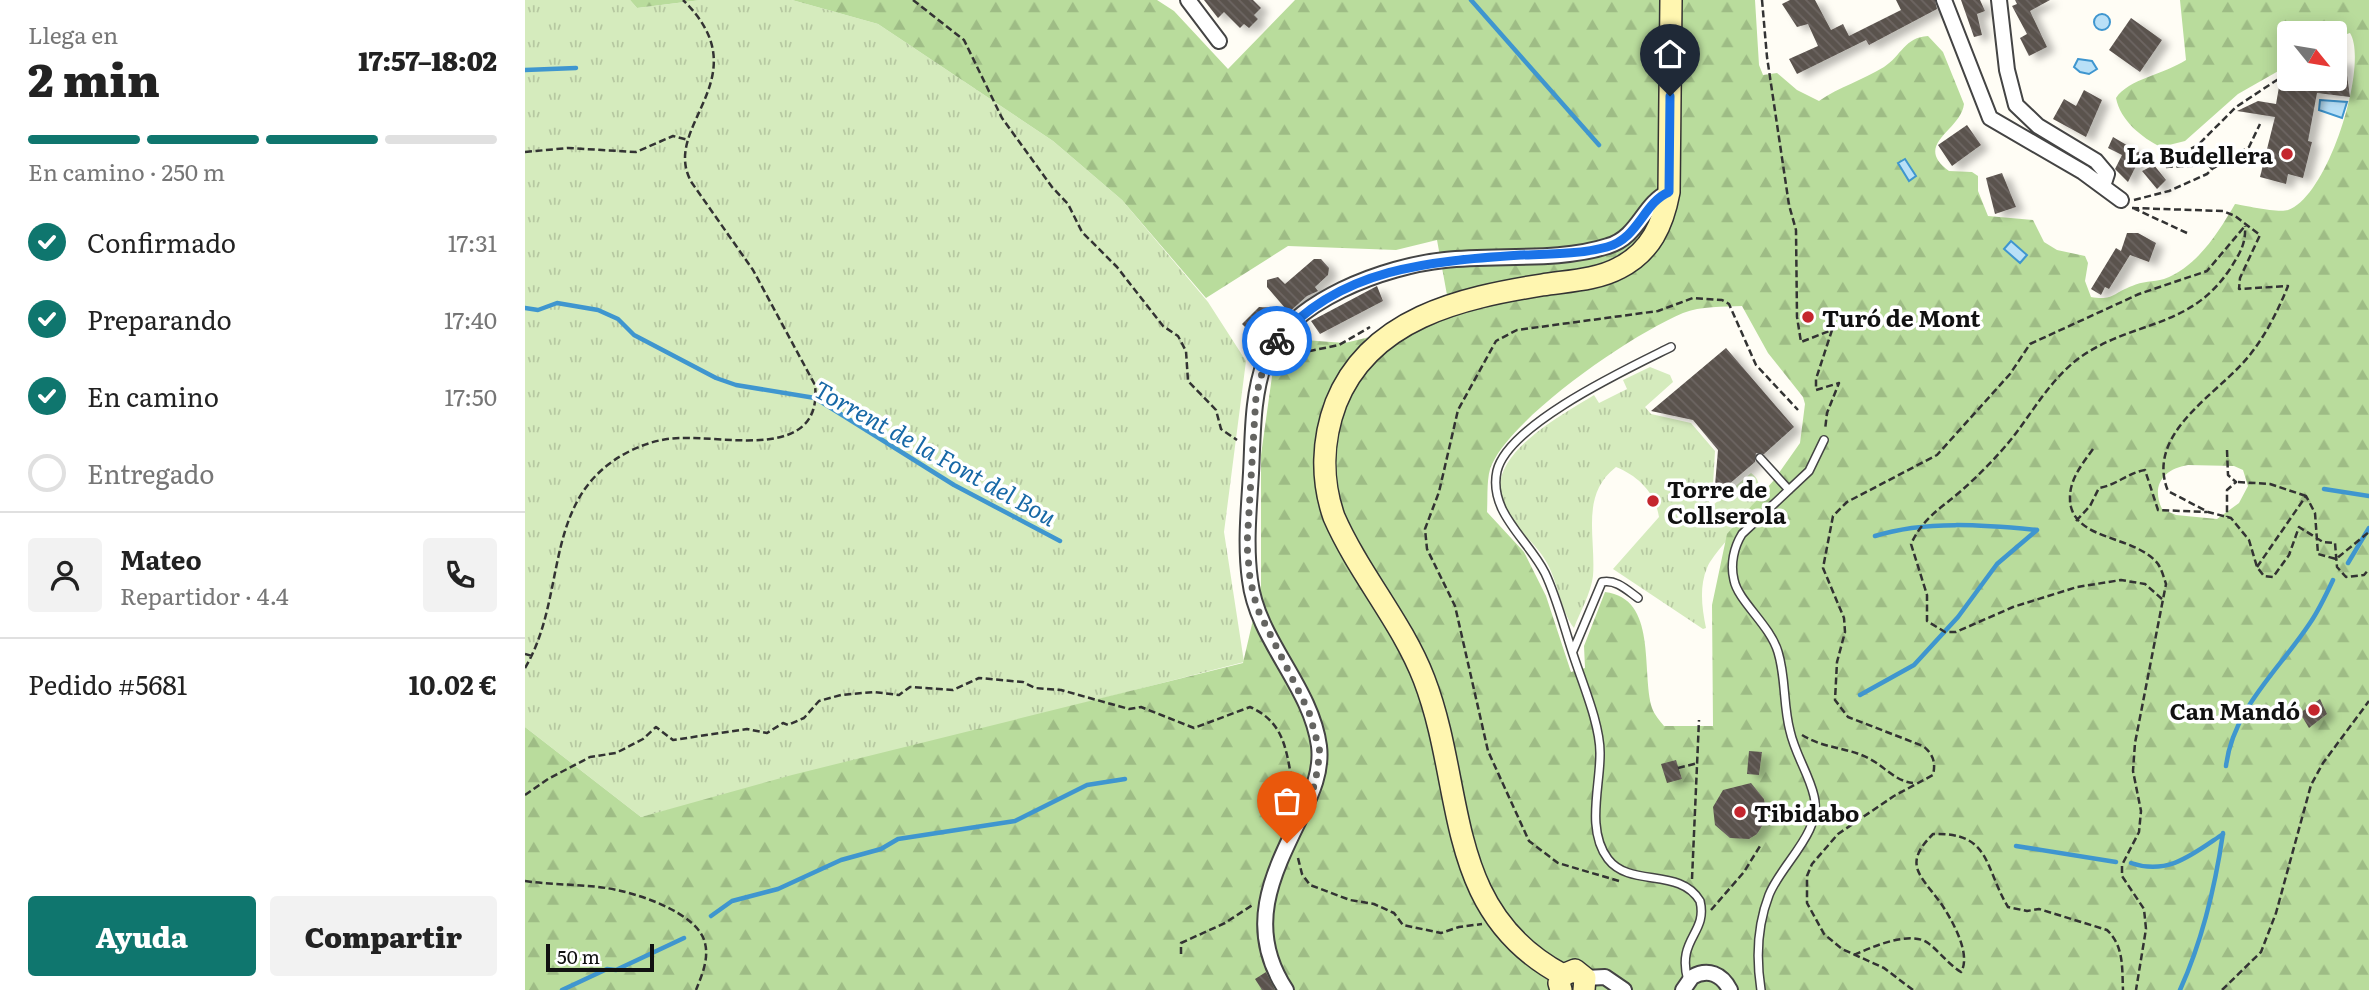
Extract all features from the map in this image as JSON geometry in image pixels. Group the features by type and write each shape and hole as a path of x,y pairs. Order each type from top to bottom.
{"street":[{"path":"1188,0 1219,41"},
{"path":"1624,990 1605,977 1584,984 1574,970 1562,982 1509,934 1485,901 1470,871 1424,679 1334,517 1327,490 1326,446 1331,419 1346,383 1369,353 1390,334 1421,316 1465,300 1587,278 1618,269 1637,258 1652,240 1664,219 1669,192 1671,0"},
{"path":"1944,0 1990,118 2103,186 2126,203"},
{"path":"1999,0 2007,70 2016,106 2038,126 2096,161 2107,174 2103,186"},
{"path":"1286,990 1270,959 1265,912 1272,878 1318,774 1318,742 1309,712 1254,599 1247,545 1258,386 1274,345 1301,318 1352,285 1392,269 1445,260 1549,254 1608,246 1628,236 1657,197 1669,192"},
{"path":"1686,986 1697,974 1709,972 1720,976 1730,990"}],"lane":[{"path":"1671,347 1545,416 1512,446 1497,470 1496,500 1513,528 1534,553 1546,576 1572,652 1600,745 1596,821 1599,839 1609,861 1631,873 1667,880 1691,889 1700,901 1700,923 1684,953 1686,986"},
{"path":"1761,990 1758,934 1768,897 1779,873 1808,833 1816,814 1814,796 1789,730 1778,651 1762,620 1736,588 1733,577 1735,545 1742,534 1809,471 1824,440"},
{"path":"1759,458 1789,490"},
{"path":"1572,652 1602,582 1609,580 1619,584 1638,598"}],"path":[{"path":"525,668 546,621 569,515 584,489 605,467 640,446 667,439 783,438 799,430 813,410 815,385 766,293 688,177 684,161 688,140 711,87 714,63 704,27 683,0"},
{"path":"913,0 964,40 1002,118 1052,187 1068,204 1082,232 1117,267 1164,326 1178,336 1186,351 1188,381 1216,410 1221,429 1245,442"},
{"path":"1762,0 1789,205 1796,230 1797,317 1801,342 1832,331 1816,379 1816,390 1839,383 1827,414 1824,440"},
{"path":"2212,170 2209,165 2164,167 2173,158 2198,145 2236,107 2277,80"},
{"path":"2126,203 2169,191 2212,170 2249,147 2260,124"},
{"path":"525,152 568,148 636,152 673,136 688,140"},
{"path":"2126,203 2223,212 2235,216 2260,235 2240,278 2239,289 2288,286 2279,308 2242,364 2218,384 2167,443 2164,459 2168,491 2208,512"},
{"path":"2126,203 2187,233"},
{"path":"2162,599 2144,584 2121,580 2013,607 1956,632 1945,632 1927,621 1927,595 1910,544 1928,516 1960,492 2012,439 2058,378 2081,357 2112,339 2162,323 2187,311 2213,292 2246,243 2245,226"},
{"path":"1913,990 1885,968 1853,955 1833,943 1815,922 1805,894 1807,876 1812,864 1838,835 1915,783 1933,775 1935,765 1929,751 1848,717 1835,699 1837,663 1845,632 1844,618 1823,568 1833,516 1856,496 1937,455 2010,374 2030,344 2109,306 2207,271 2245,226"},
{"path":"1631,873 1630,883 1616,881 1558,863 1537,850 1529,841 1488,751 1455,606 1427,549 1425,529 1439,492 1458,410 1496,341 1503,336 1517,330 1658,311 1693,298 1723,300 1729,304 1756,365 1798,410"},
{"path":"1301,318 1305,326 1297,344 1305,352 1339,345 1378,323"},
{"path":"2093,449 2071,484 2071,506 2076,521 2090,530 2116,538 2157,564 2167,584 2135,743 2133,771 2141,811 2139,832 2122,865 2122,876 2144,909 2146,929 2136,990"},
{"path":"2227,450 2228,475 2236,482 2270,484 2306,496 2315,513 2318,554 2336,559 2369,531"},
{"path":"2076,521 2090,506 2099,488 2111,486 2128,473 2145,470 2158,510 2208,512 2228,517 2249,540 2257,566 2264,576 2273,577 2289,555 2299,527 2323,542 2335,544 2337,567 2346,577 2364,575 2369,569"},
{"path":"2228,517 2227,490 2236,482"},
{"path":"2257,566 2306,496"},
{"path":"525,654 532,656"},
{"path":"525,794 590,757 617,753 643,740 656,727 673,740 747,729 767,733 783,723 788,725 804,718 819,701 841,695 874,692 899,695 910,687 953,690 979,678 1023,682 1035,688 1061,690 1129,709 1141,708 1194,727 1250,707 1276,729 1284,741 1289,751 1291,779 1299,806 1304,808"},
{"path":"2222,990 2261,952 2276,913 2311,785 2323,762 2369,701"},
{"path":"1691,889 1695,855 1699,720"},
{"path":"1789,730 1818,745 1857,753 1881,765 1897,778 1915,783"},
{"path":"1678,768 1698,763"},
{"path":"1294,829 1295,851 1302,874 1310,885 1350,900 1374,904 1394,913 1403,925 1415,925 1424,932 1441,933 1459,926 1489,924"},
{"path":"1853,955 1894,942 1918,940 1927,942 1961,972 1964,952 1945,912 1916,867 1916,858 1933,834 1950,834 1966,837 1979,847 2008,907 2027,911 2039,909 2107,930 2116,938 2121,950 2123,990"},
{"path":"1700,923 1744,872 1760,846"},
{"path":"525,881 621,891 687,917 698,928 705,942 705,966 697,990"},
{"path":"1181,954 1181,943 1225,923 1245,907 1261,902"}],"green space":[{"path":"525,0 630,0 637,8 701,0 792,0 878,24 1053,141 1122,200 1208,302 1246,361 1224,532 1244,662 641,817 525,727"},
{"path":"630,0 701,0 637,8"},
{"path":"792,0 1157,0 1174,11 1228,69 1295,0 1755,0 1759,65 1763,75 1777,73 1797,90 1819,101 1884,67 1908,43 1928,36 1943,52 1964,104 1961,114 1937,145 1935,153 1939,161 1949,171 1972,172 1978,176 1978,191 1988,216 2033,220 2044,242 2057,250 2085,256 2088,263 2085,281 2091,297 2104,298 2136,284 2176,274 2205,248 2235,204 2283,211 2303,200 2318,181 2331,156 2350,98 2354,49 2350,33 2347,34 2347,21 2277,21 2277,72 2238,94 2185,141 2161,147 2154,143 2127,121 2116,98 2138,81 2186,60 2180,0 2369,0 2369,990 525,990 525,727 641,817 792,775 1243,663 1261,585 1261,455 1274,362 1304,340 1345,343 1451,317 1437,240 1396,250 1288,246 1206,298 1122,200 1053,141 878,24","holes":["1742,306 1768,353 1803,397 1805,404 1800,443 1774,480 1727,534 1712,605 1713,726 1664,726 1652,708 1640,622 1633,608 1622,597 1605,592 1584,646 1585,668 1571,672 1546,596 1524,552 1487,512 1492,464 1505,444 1525,422 1577,378 1635,339 1683,313 1705,308","2188,465 2234,466 2243,470 2248,486 2239,503 2217,519 2176,515 2162,509 2159,486 2172,470"]},
{"path":"1650,367 1670,375 1673,382 1645,407 1651,414 1691,423 1715,451 1713,485 1707,499 1712,506 1751,473 1758,482 1758,493 1753,506 1713,558 1704,575 1702,605 1706,628 1703,629 1613,569 1659,517 1654,500 1644,486 1616,467 1605,478 1594,504 1593,576 1588,596 1574,628 1547,563 1504,507 1500,489 1503,471 1513,455 1545,426 1594,395 1599,403 1627,389 1623,380"}],"water":[{"path":"2102,14 2108,16 2108,28 2102,30 2096,28 2094,22 2096,16"},
{"path":"2078,59 2092,61 2097,69 2089,74 2080,72 2074,67"},
{"path":"2320,100 2347,102 2342,118 2319,110"},
{"path":"1905,159 1916,176 1909,181 1898,163"},
{"path":"2011,241 2027,255 2020,263 2004,249"}],"building":[{"path":"1204,0 1253,0 1261,8 1254,15 1258,19 1249,28 1244,24 1240,28 1224,12 1218,18"},
{"path":"1790,0 1815,0 1831,30 1843,24 1849,36 1901,10 1896,0 1935,0 1937,9 1869,45 1866,40 1797,74 1789,59 1818,46 1808,24 1797,27 1782,4"},
{"path":"1961,0 1980,0 1985,11 1977,14 1982,35 1974,37"},
{"path":"2015,0 2050,0 2030,11 2047,47 2029,56 2020,38 2027,34 2012,6 2017,4"},
{"path":"2131,18 2162,40 2140,72 2109,50"},
{"path":"2347,75 2350,97 2317,93 2308,141 2312,142 2303,178 2288,174 2286,184 2260,177 2275,117 2237,111 2258,101 2276,104 2278,91 2347,91"},
{"path":"2084,90 2102,100 2086,137 2053,119 2064,99 2076,106"},
{"path":"1967,125 1981,145 1952,166 1938,145"},
{"path":"2113,137 2142,154 2128,182 2115,169 2122,155 2108,148"},
{"path":"2154,165 2166,180 2157,189 2142,171"},
{"path":"2002,173 2016,207 1995,214 1986,178"},
{"path":"2127,233 2138,233 2156,243 2149,262 2130,255 2109,289 2105,287 2101,295 2091,289 2116,248 2121,251"},
{"path":"1314,259 1321,259 1329,268 1328,275 1315,287 1318,291 1307,296 1258,340 1242,324 1259,307 1285,308 1267,287 1267,280 1278,277 1285,284"},
{"path":"1377,286 1383,301 1320,334 1311,321"},
{"path":"1726,348 1794,427 1764,454 1756,453 1755,462 1714,497 1718,450 1693,420 1651,411"},
{"name":"Can Mandó","path":"2320,699 2327,714 2309,728 2300,713"},
{"path":"1749,751 1762,752 1759,775 1747,774"},
{"path":"1676,760 1682,779 1667,783 1661,764"},
{"name":"Tibidabo","path":"1751,783 1764,799 1767,818 1757,834 1749,839 1730,838 1715,825 1713,807 1723,790"},
{"path":"1266,972 1275,990 1262,990 1255,979"}],"waterway":[{"path":"1471,0 1599,145"},
{"path":"525,70 576,68"},
{"name":"Torrent de la Font del Bou","path":"525,308 538,310 557,303 598,310 618,319 634,335 716,378 736,385 815,398 954,485 1060,541"},
{"path":"2324,489 2369,496"},
{"path":"1875,536 1935,526 1976,525 2037,530"},
{"path":"2348,563 2369,528"},
{"path":"1860,695 1914,665 1958,617 1997,564 2037,530"},
{"path":"2226,766 2230,745 2247,708 2310,623 2333,580"},
{"path":"711,916 732,901 778,889 841,860 881,849 898,839 1015,821 1087,785 1125,779"},
{"path":"2180,990 2207,913 2223,833"},
{"path":"2131,863 2157,867 2168,865 2180,861 2223,834"},
{"path":"2016,846 2116,862"},
{"path":"562,990 607,969 616,970 684,938"}],"way so far":[{"path":"1277,341 1266,358 1256,396 1247,545 1250,579 1257,608 1309,712 1320,752 1315,784 1287,843"}],"place":[{"name":"La Budellera","path":"2287,154"},
{"name":"Turó de Mont","path":"1808,317"},
{"name":"Torre de Collserola","path":"1653,501"},
{"name":"Can Mandó","path":"2314,710"},
{"name":"Tibidabo","path":"1740,812"}],"route":[{"path":"1277,341 1314,307 1352,285 1392,269 1445,260 1597,249 1628,236 1642,221 1657,197 1669,192 1670,96"}]}
